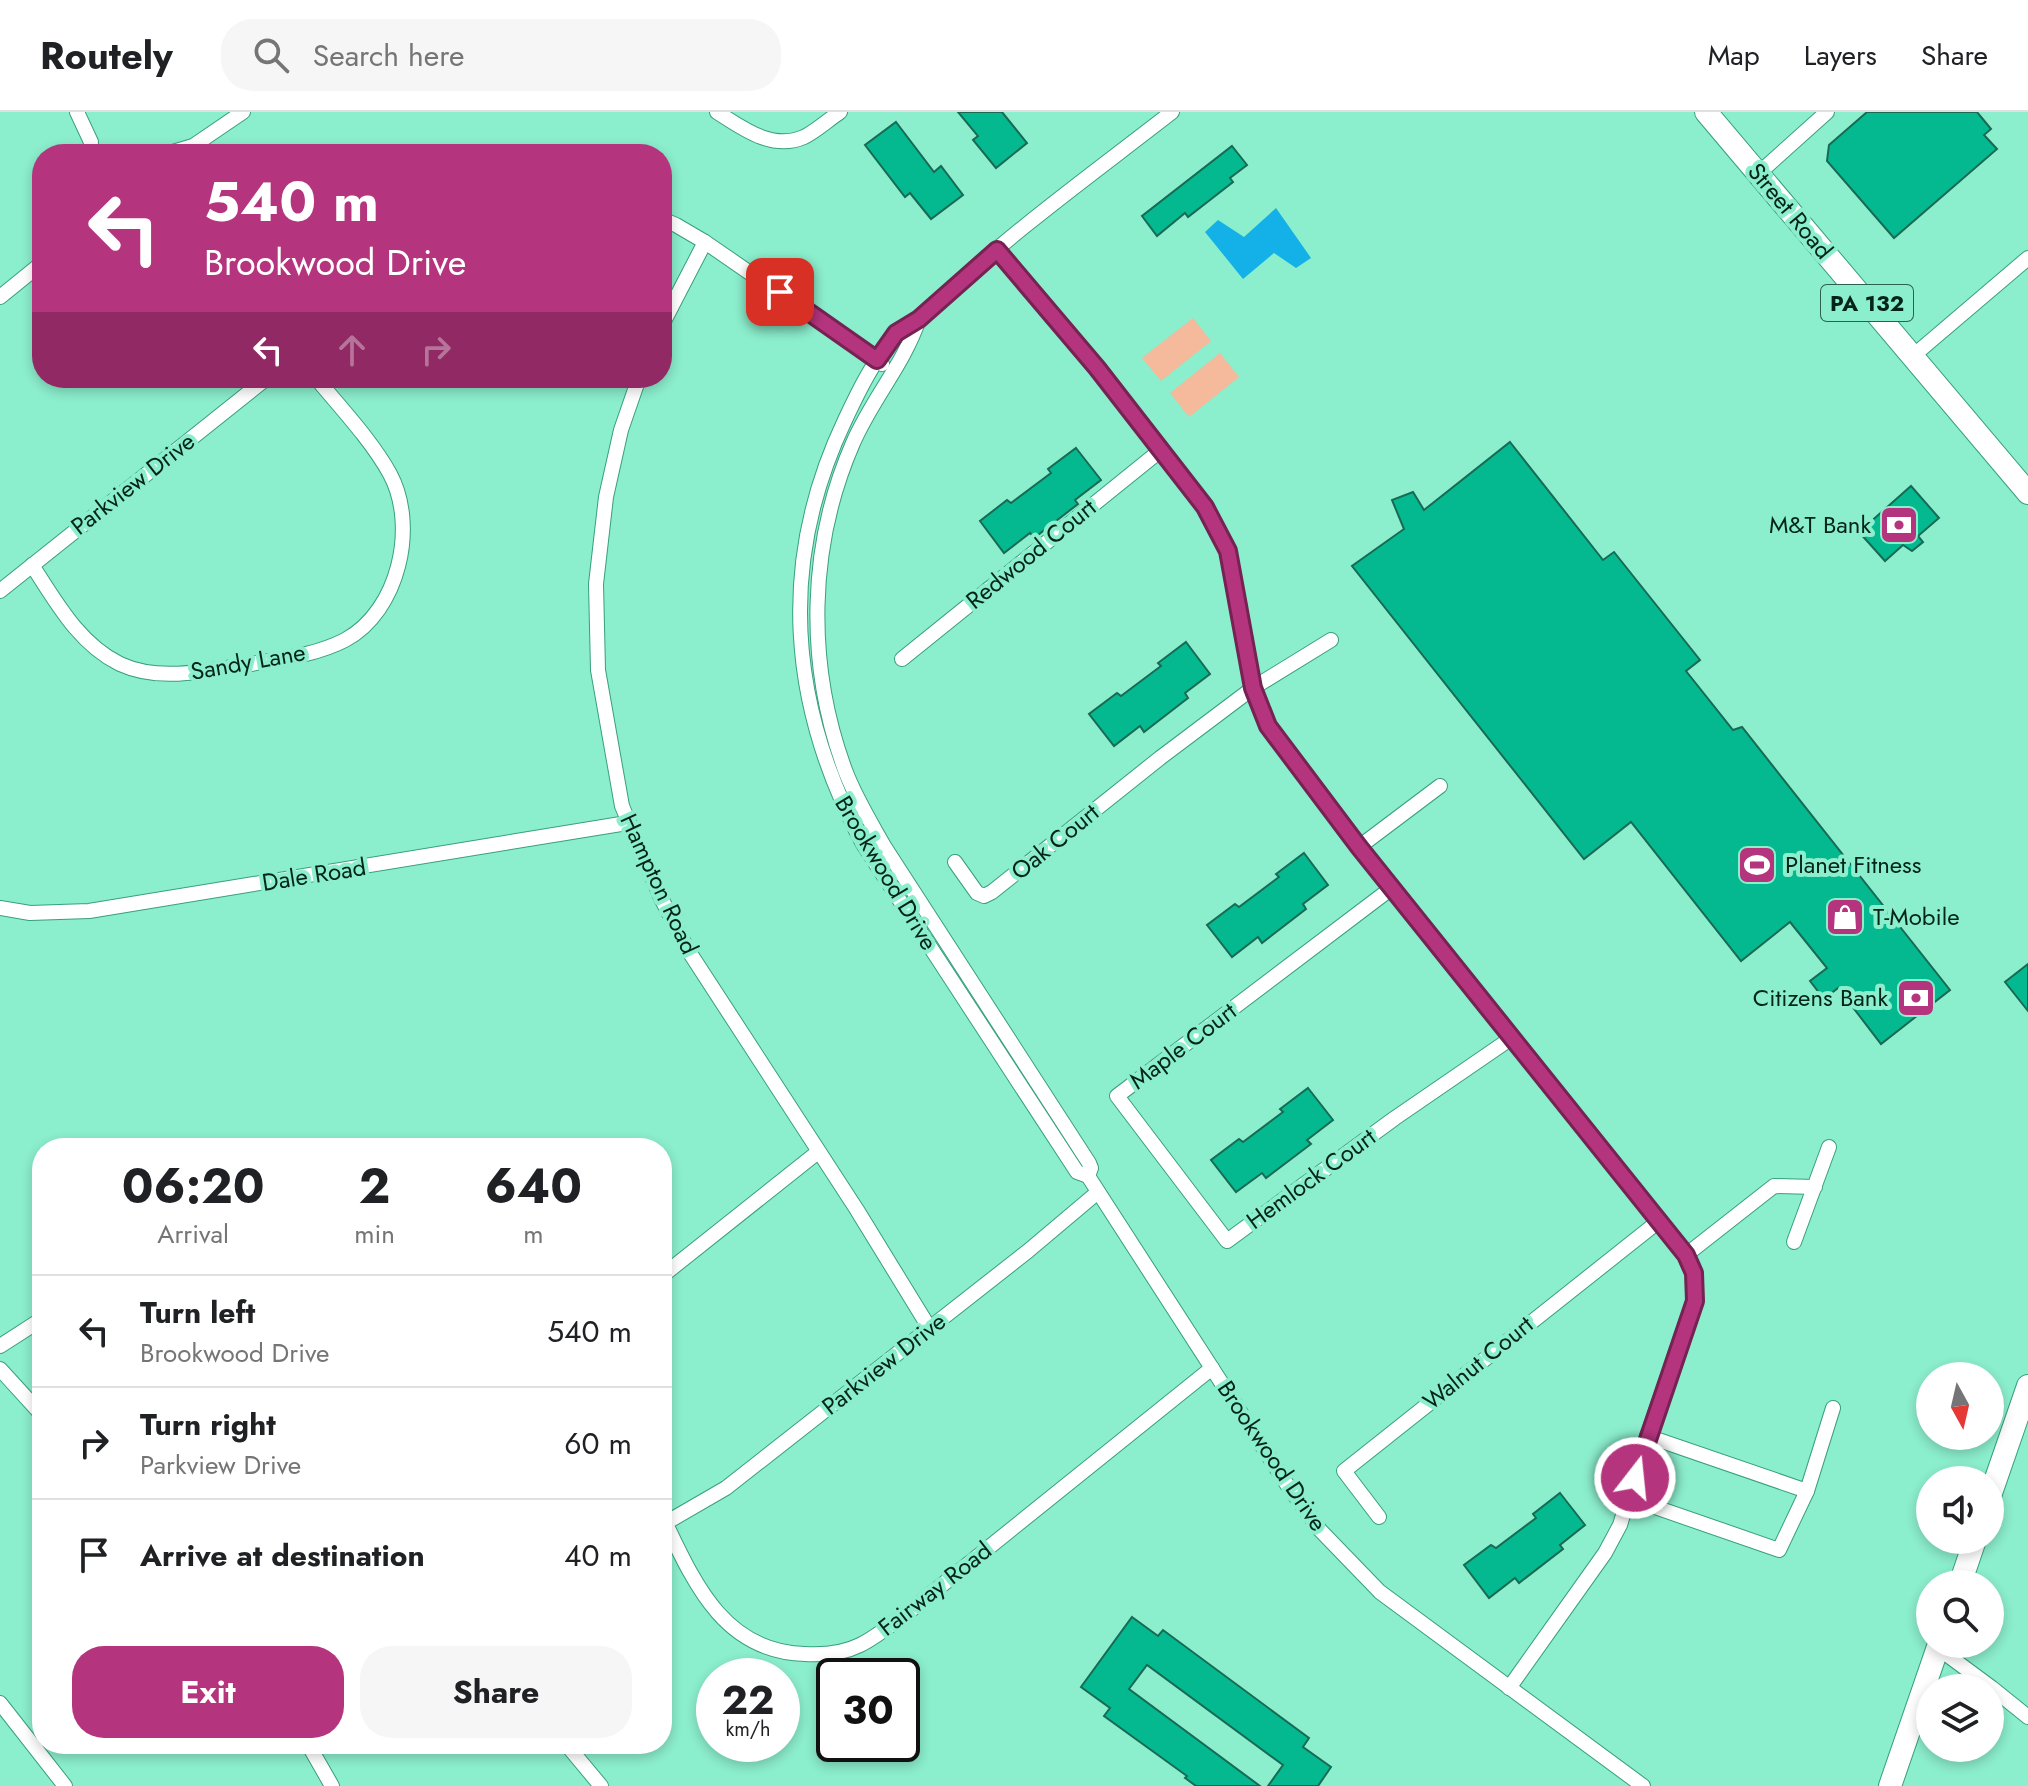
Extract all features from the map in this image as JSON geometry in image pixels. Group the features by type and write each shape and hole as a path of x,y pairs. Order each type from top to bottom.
{"main road":[{"name":"Street Road","path":"1706,112 2028,493"},
{"path":"2000,1466 2028,1386"},
{"path":"1890,1786 1934,1658"}],"street":[{"path":"77,112 91,144"},
{"path":"196,144 243,112"},
{"path":"717,112 755,137 782,140 802,138 840,112"},
{"name":"Brookwood Drive","path":"1172,112 997,250 919,319 896,333 863,382 835,440 807,536 801,591 801,642 816,732 840,801 863,844 1077,1172 1088,1176 1288,1486 1320,1530 1380,1592 1643,1786"},
{"path":"1758,174 1827,112"},
{"path":"672,224 705,242 894,371"},
{"path":"672,306 705,242"},
{"path":"997,250 1205,507 1228,551 1253,688 1268,726 1359,847 1686,1255 1694,1273 1695,1301 1647,1436 1620,1525 1605,1553 1509,1688"},
{"path":"1913,356 2028,258"},
{"path":"0,297 32,271"},
{"name":"Brookwood Drive","path":"919,319 913,338 849,452 832,498 818,586 818,648 823,691 833,735 859,801 884,846 1089,1163 1088,1176"},
{"name":"Parkview Drive","path":"0,591 254,388"},
{"name":"Sandy Lane","path":"32,565 62,612 83,636 102,653 136,670 177,674 291,658 345,639 372,617 396,577 403,528 391,476 324,388"},
{"name":"Hampton Road","path":"636,388 621,430 606,497 596,584 598,670 612,761 627,823 688,950 930,1329"},
{"name":"Redwood Court","path":"902,659 1161,450"},
{"path":"1253,688 1331,640"},
{"name":"Oak Court","path":"955,862 977,893 984,896 992,892 1253,688"},
{"path":"1359,847 1440,786"},
{"name":"Dale Road","path":"0,908 30,913 89,911 627,823"},
{"name":"Maple Court","path":"1227,1241 1117,1096 1393,887"},
{"name":"Hemlock Court","path":"1227,1241 1395,1118 1513,1037"},
{"path":"1794,1242 1829,1147"},
{"path":"672,1268 818,1152"},
{"path":"1686,1255 1774,1186 1815,1187"},
{"name":"Parkview Drive","path":"672,1519 726,1488 930,1329 1098,1192"},
{"name":"Walnut Court","path":"1379,1517 1344,1471 1659,1221"},
{"path":"0,1346 32,1325"},
{"name":"Fairway Road","path":"672,1540 705,1599 729,1625 747,1638 766,1648 794,1654 839,1652 859,1646 911,1610 1212,1368"},
{"path":"0,1369 32,1404"},
{"path":"1629,1498 1779,1550 1807,1491 1833,1408"},
{"path":"1647,1436 1807,1491"},
{"path":"1953,1658 2028,1717"},
{"path":"0,1703 32,1744"},
{"path":"40,1754 65,1786"},
{"path":"314,1754 332,1786"},
{"path":"574,1754 601,1786"}],"shaded area":[{"path":"1193,318 1211,341 1161,381 1142,358"},
{"path":"1220,353 1239,377 1189,417 1170,393"}],"water":[{"path":"1276,208 1311,258 1296,268 1274,253 1243,279 1205,232 1218,220 1244,237"}],"building":[{"path":"958,112 1002,112 1027,143 996,168 973,140 978,136"},
{"path":"1867,112 1977,112 1991,129 1984,135 1997,149 1894,238 1827,161 1829,145"},
{"path":"896,122 934,172 941,166 963,195 931,219 910,193 905,197 865,145"},
{"path":"1232,146 1247,165 1230,178 1233,182 1188,217 1185,213 1157,236 1142,216"},
{"path":"1510,442 1603,560 1614,552 1700,660 1686,671 1733,730 1742,727 1950,990 1881,1044 1838,988 1824,999 1810,981 1827,968 1790,922 1741,961 1631,822 1584,859 1352,566 1404,529 1392,500 1413,492 1424,510"},
{"path":"1076,448 1101,480 1075,500 1078,504 1034,538 1030,533 1004,553 980,521 1007,500 1011,503 1051,473 1048,469"},
{"name":"M&T Bank","path":"1911,486 1939,518 1918,536 1923,542 1912,551 1903,545 1885,561 1859,532"},
{"path":"1186,642 1210,674 1185,693 1188,698 1144,732 1140,726 1114,746 1089,714 1117,693 1121,696 1161,666 1158,663"},
{"path":"1304,853 1328,885 1303,904 1306,909 1262,943 1258,937 1232,957 1207,925 1235,904 1239,907 1279,877 1276,874"},
{"path":"2028,964 2028,1011 2005,982"},
{"path":"1308,1088 1333,1120 1307,1140 1311,1144 1266,1178 1262,1173 1236,1192 1211,1160 1239,1139 1243,1142 1283,1112 1280,1109"},
{"path":"1560,1493 1585,1525 1560,1545 1563,1549 1519,1583 1515,1578 1489,1598 1464,1565 1491,1545 1496,1548 1536,1518 1533,1514"},
{"path":"1132,1617 1158,1636 1163,1630 1309,1738 1303,1747 1331,1767 1318,1786 1268,1786 1283,1765 1147,1665 1129,1689 1260,1786 1196,1786 1185,1778 1187,1776 1104,1716 1110,1708 1081,1687"}],"place":[{"name":"M&T Bank","path":"1899,525"},
{"name":"Planet Fitness","path":"1757,865"},
{"name":"T-Mobile","path":"1845,917"},
{"name":"Citizens Bank","path":"1916,998"}],"route":[{"path":"780,292 877,360 896,333 919,319 997,250 1097,368 1205,507 1228,551 1253,688 1268,726 1327,807 1686,1255 1694,1273 1695,1301 1635,1478"}]}
